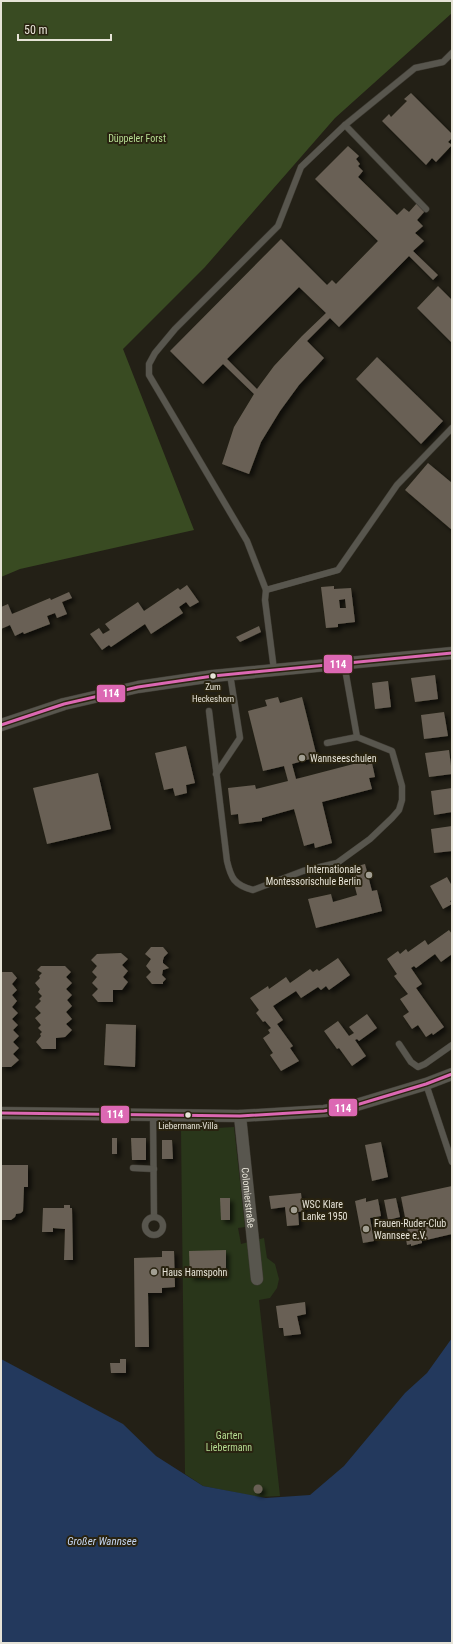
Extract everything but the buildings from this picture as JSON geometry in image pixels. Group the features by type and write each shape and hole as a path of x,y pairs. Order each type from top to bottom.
{"street":[{"path":"1,725 64,704 138,687 230,674 344,663 452,655"},
{"path":"1,1113 240,1116 324,1111 353,1106 426,1084 452,1074"},
{"name":"Colomierstraße","path":"240,1116 257,1279"}],"lane":[{"path":"274,670 265,600 266,590 247,540 150,375 149,364 155,353 175,329 278,226 301,168 345,125 415,68 443,62 452,53"},
{"path":"345,125 426,208"},
{"path":"266,590 338,570 397,485 452,428"},
{"path":"344,663 357,737"},
{"path":"216,774 240,738 230,674"},
{"path":"209,711 227,861 231,875 236,884 244,888 253,890 303,871 337,863 370,839 399,810 402,800 402,786 392,752 357,737 328,742"},
{"path":"399,1044 412,1062 418,1067 426,1064 452,1045"},
{"path":"426,1084 452,1162"},
{"path":"153,1115 154,1217"},
{"path":"133,1168 154,1169"}],"green space":[{"name":"Düppeler Forst","path":"1,1 452,1 452,13 335,118 205,267 123,349 194,530 20,569 1,577"},
{"name":"Garten Liebermann","path":"234,1127 245,1227 238,1228 241,1244 264,1238 267,1258 275,1264 279,1279 277,1288 270,1298 259,1300 280,1496 259,1497 203,1486 185,1474 181,1130"}],"water":[{"name":"Großer Wannsee","path":"452,1338 452,1643 1,1643 1,1359 123,1424 156,1456 203,1486 266,1498 310,1495 344,1466 405,1393 427,1373"}],"transit line":[{"name":"114","path":"1,725 64,704 138,687 213,676 452,653"},
{"name":"114","path":"1,1113 240,1116 324,1111 353,1106 426,1084 452,1074"}],"place":[{"name":"Zum Heckeshorn","path":"213,676"},
{"name":"Wannseeschulen","path":"302,758"},
{"name":"Internationale Montessorischule Berlin","path":"369,875"},
{"name":"Liebermann-Villa","path":"188,1115"},
{"name":"WSC Klare Lanke 1950","path":"294,1210"},
{"name":"Frauen-Ruder-Club Wannsee e.V.","path":"366,1229"},
{"name":"Haus Hamspohn","path":"154,1272"}]}
